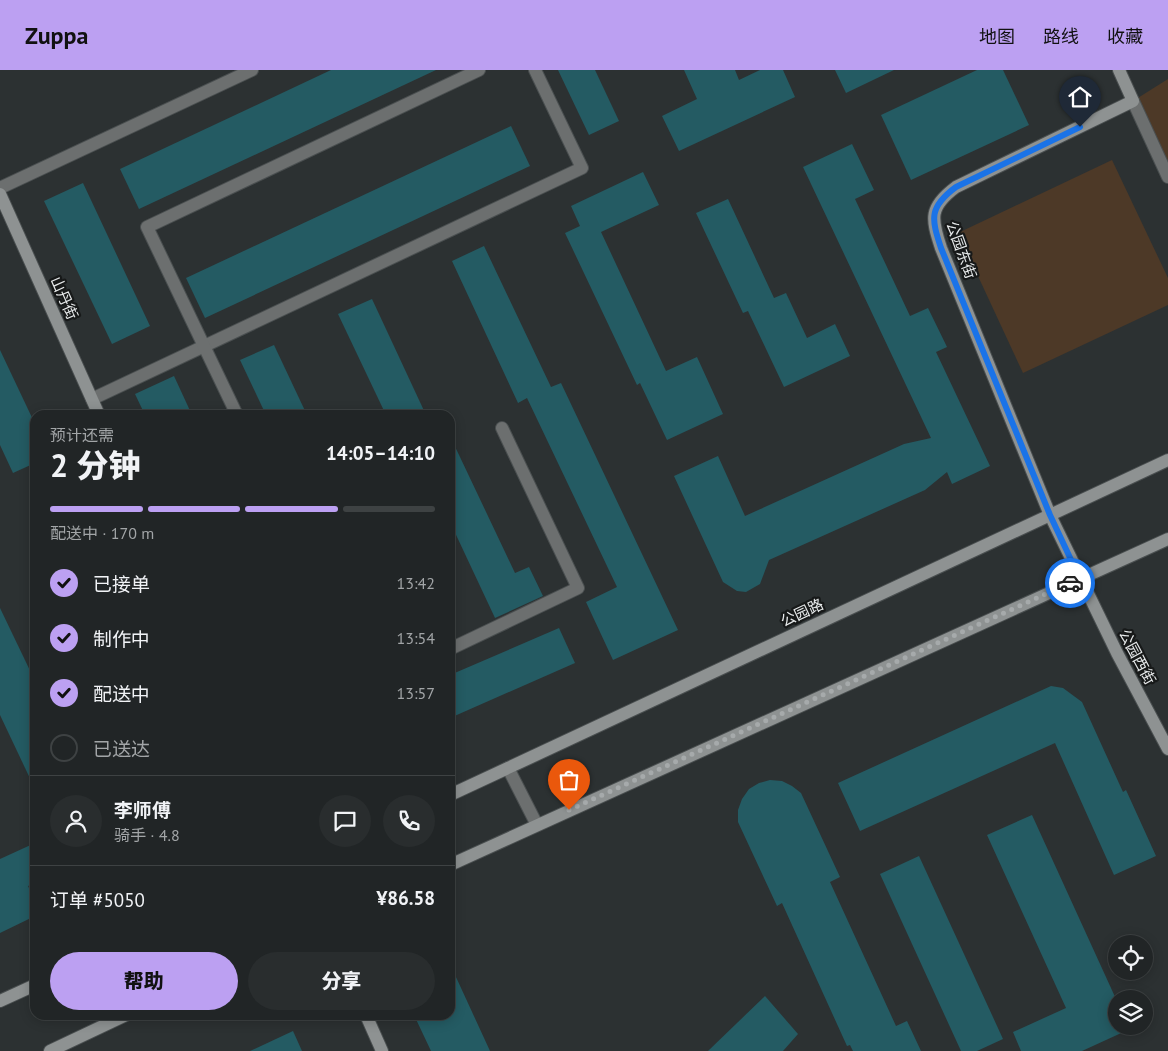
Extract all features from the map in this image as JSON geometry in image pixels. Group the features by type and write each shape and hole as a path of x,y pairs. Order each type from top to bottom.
{"street":[{"path":"0,188 252,70"},
{"path":"235,410 147,227 479,70"},
{"path":"92,399 582,168 535,70"},
{"path":"1119,70 1168,177"},
{"name":"公园东街","path":"1080,579 1050,515 941,248 933,222 935,211 942,197 956,187 1133,101"},
{"name":"山丹街","path":"0,194 97,410"},
{"path":"455,647 578,588 502,428"},
{"name":"公园路","path":"455,793 1168,460"},
{"path":"455,862 1168,539"},
{"name":"公园西街","path":"1080,579 1168,749"},
{"path":"508,768 537,825"},
{"path":"0,1001 30,987"},
{"path":"50,1051 115,1020"},
{"path":"368,1020 382,1051"}],"shaded area":[{"path":"1168,79 1168,168 1133,101"},
{"path":"1112,160 1168,278 1168,305 1023,373 958,233"}],"building":[{"path":"331,70 436,70 139,209 120,169"},
{"path":"558,70 595,70 619,121 589,135"},
{"path":"684,70 735,70 739,80 760,70 783,70 795,97 679,151 662,116 697,99"},
{"path":"835,70 894,70 846,93"},
{"path":"977,70 1003,70 1029,125 911,180 881,115"},
{"path":"511,126 530,166 205,318 186,278"},
{"path":"852,144 874,190 855,199 910,316 928,308 947,347 936,352 990,466 952,484 947,472 925,490 769,560 760,584 746,592 737,591 723,582 674,476 718,456 745,516 904,444 931,438 803,167"},
{"path":"643,172 659,205 601,232 666,371 697,357 723,414 667,440 640,383 637,385 565,233 580,226 571,206"},
{"path":"83,183 150,326 112,344 44,201"},
{"path":"728,199 774,298 786,293 807,338 835,324 850,356 784,387 748,311 743,313 696,213"},
{"path":"484,246 551,387 561,383 678,630 613,660 586,602 617,587 527,398 518,403 452,261"},
{"path":"372,299 424,410 384,410 338,314"},
{"path":"274,345 305,410 264,410 240,360"},
{"path":"0,350 30,413 30,465 13,473 0,445"},
{"path":"174,376 190,410 143,410 135,394"},
{"path":"455,447 515,573 529,567 543,596 495,618 455,533"},
{"path":"0,608 30,671 30,778 0,715"},
{"path":"559,628 575,663 455,716 455,673"},
{"path":"1051,686 1063,688 1082,702 1123,792 1126,790 1156,856 1114,875 1055,743 860,831 838,783"},
{"path":"770,780 782,781 801,793 840,877 830,882 896,1026 907,1021 921,1051 853,1051 850,1045 847,1046 782,903 777,906 738,822 738,810 742,799 749,789 759,783"},
{"path":"1032,815 1112,990 1108,990 1108,1035 1117,1035 1082,1051 1021,1051 1013,1032 1066,1008 987,835"},
{"path":"30,845 30,885 28,886 30,890 30,918 0,933 0,859"},
{"path":"919,856 1003,1039 977,1051 961,1051 880,874"},
{"path":"455,975 490,1051 431,1051 416,1020 455,1020"},
{"path":"765,996 798,1034 783,1051 708,1051"},
{"path":"293,1031 302,1051 250,1051"}],"way so far":[{"path":"569,810 1070,583"}],"route":[{"path":"1070,583 1080,579 1050,515 941,248 933,222 935,211 942,197 956,187 1080,127"}]}
